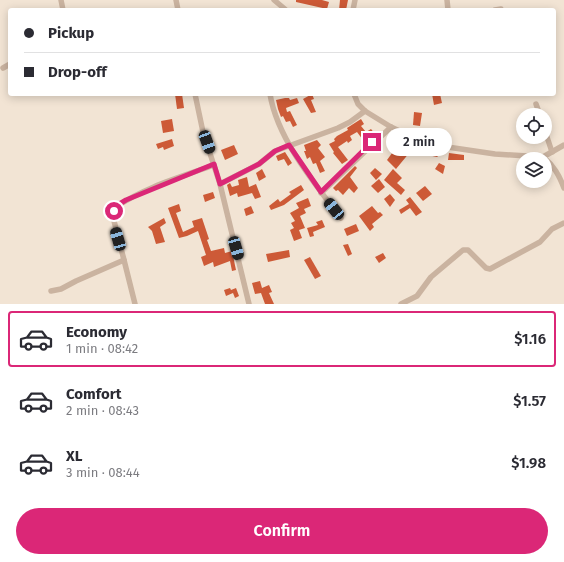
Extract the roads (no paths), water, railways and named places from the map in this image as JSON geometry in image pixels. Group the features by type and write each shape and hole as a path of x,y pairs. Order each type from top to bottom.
{"street":[{"path":"274,0 284,8"},
{"path":"3,68 8,65"},
{"path":"195,96 203,132 220,184 249,304"},
{"path":"270,96 273,111 289,145 321,192 341,218"},
{"path":"355,96 358,104 365,111 391,127 427,144 495,154 516,155"},
{"path":"536,104 537,108"},
{"path":"220,184 259,164 275,151 338,128 350,122 365,111"},
{"path":"321,192 391,127"},
{"path":"549,144 552,152 564,145"},
{"path":"135,304 113,218 116,206 164,183 214,164"},
{"path":"552,165 559,175 564,188"},
{"path":"401,304 417,296 428,280 462,250 468,250 486,268 490,268 535,245 552,229 564,223"},
{"path":"51,291 61,289 124,260"}]}
